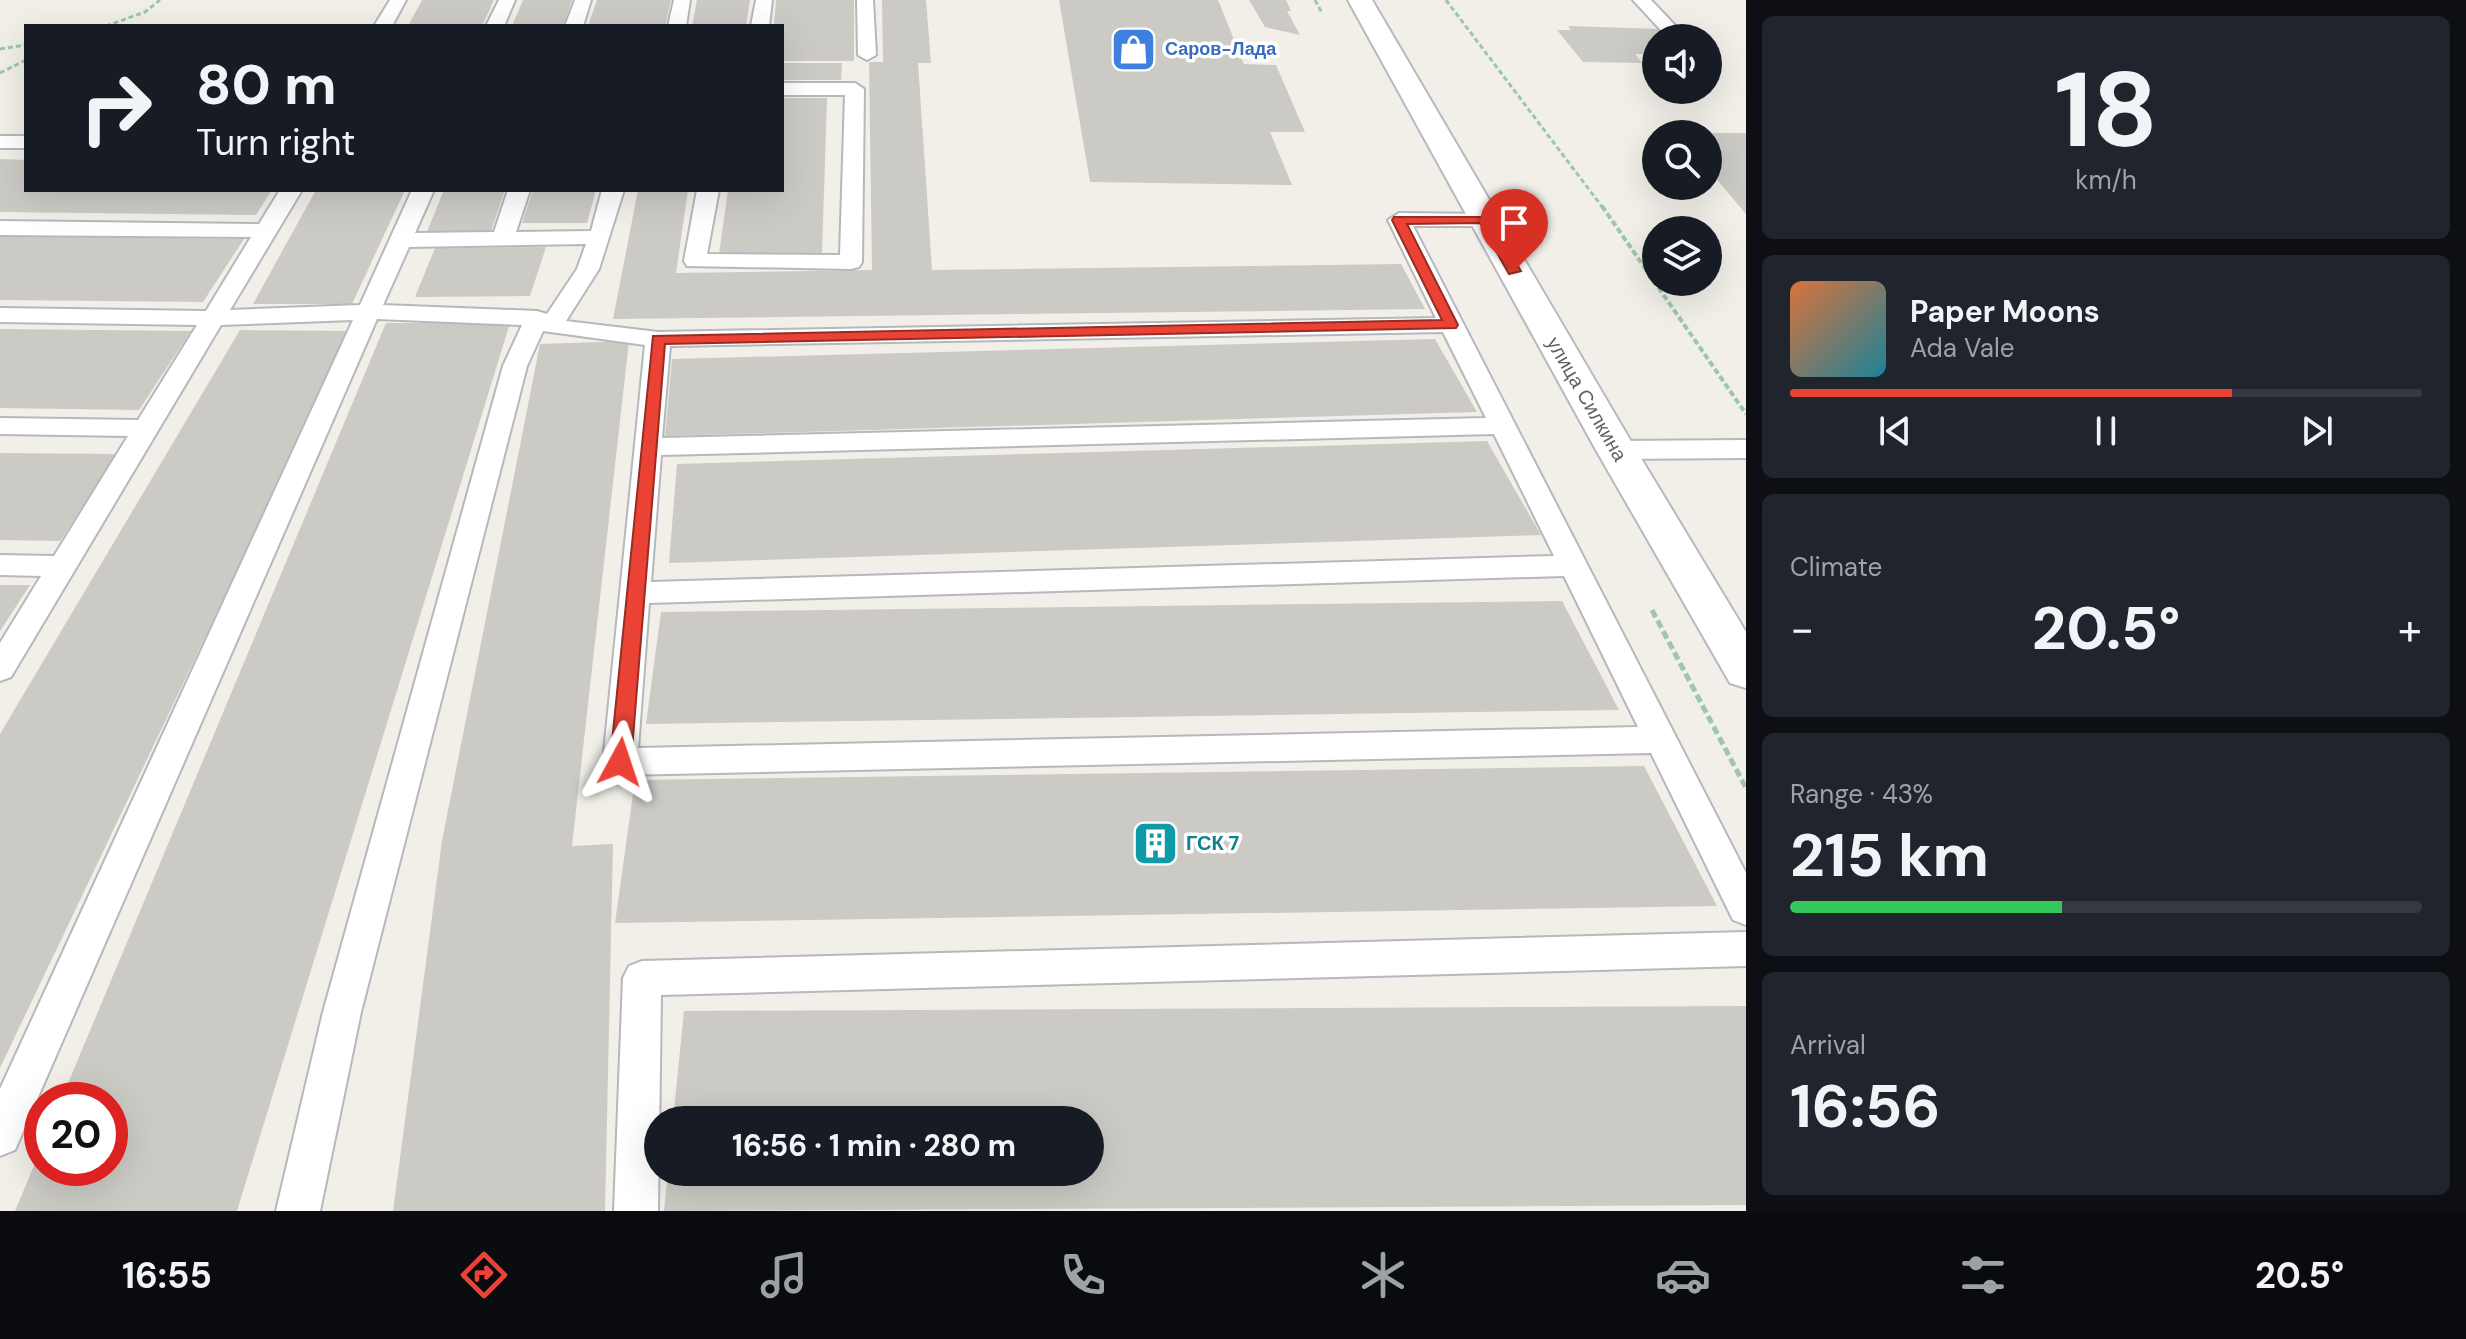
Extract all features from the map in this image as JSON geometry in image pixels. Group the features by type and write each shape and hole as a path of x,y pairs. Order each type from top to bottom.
{"main road":[{"name":"улица Силкина","path":"1360,0 1616,450 1746,671"}],"lane":[{"path":"384,24 398,0"},
{"path":"496,24 507,0"},
{"path":"575,24 583,0"},
{"path":"677,24 682,0"},
{"path":"760,24 764,0"},
{"path":"708,192 695,261 851,262 865,0"},
{"path":"1641,0 1664,24"},
{"path":"784,89 860,70"},
{"path":"0,142 24,142"},
{"path":"0,669 290,192"},
{"path":"0,1135 422,192"},
{"path":"503,239 518,192"},
{"path":"298,1211 342,1012 515,366 544,322 588,269 612,192"},
{"path":"1485,219 1399,220 1746,909"},
{"path":"0,228 267,231"},
{"path":"402,240 600,237"},
{"path":"0,315 214,318 371,312 544,322 658,339 1451,325"},
{"path":"658,339 620,762 1660,740"},
{"path":"0,426 147,428"},
{"path":"649,447 1503,426"},
{"path":"1616,450 1746,449"},
{"path":"0,565 63,566"},
{"path":"636,593 1573,566"},
{"path":"636,1211 642,978 1746,949"}],"path":[{"path":"112,24 145,12 160,0"},
{"path":"1446,0 1614,222 1746,414"},
{"path":"0,49 24,45"},
{"path":"0,73 24,61"}],"building":[{"path":"422,0 494,0 483,24 409,24"},
{"path":"523,0 572,0 564,24 513,24"},
{"path":"597,0 671,0 665,24 589,24"},
{"path":"697,0 750,0 746,24 692,24"},
{"path":"776,0 854,0 854,61 784,61 784,24 774,24"},
{"path":"882,0 926,0 931,63 918,63 932,270 1401,264 1425,309 613,319 638,192 688,192 676,273 872,270 869,62 883,62"},
{"path":"1059,0 1218,0 1244,64 1276,65 1305,132 1270,132 1292,185 1090,182"},
{"path":"1249,0 1286,0 1291,11 1287,11 1300,35 1265,27"},
{"path":"1568,26 1642,28 1642,54 1635,54 1642,63 1583,62 1557,30 1571,30"},
{"path":"784,63 842,63 841,80 784,80"},
{"path":"784,98 827,98 822,254 719,254 728,192 784,192"},
{"path":"1722,133 1746,133 1746,214 1722,186"},
{"path":"0,159 24,160 24,192 271,192 256,215 0,212"},
{"path":"315,192 404,192 352,304 253,304"},
{"path":"443,192 504,192 491,231 427,232"},
{"path":"532,192 595,192 587,223 522,223"},
{"path":"0,236 244,239 203,302 0,300"},
{"path":"546,247 530,296 415,297 435,248"},
{"path":"386,323 510,323 237,1211 15,1211 25,1186 128,1186 128,1082 69,1082"},
{"path":"0,329 191,331 139,410 0,408"},
{"path":"240,330 351,331 0,1068 0,734"},
{"path":"1435,339 1477,412 665,436 672,359"},
{"path":"629,341 572,846 613,844 605,1211 393,1211 442,841 540,344"},
{"path":"1487,441 1541,535 669,563 677,464"},
{"path":"0,453 117,454 60,541 0,540"},
{"path":"0,585 30,585 0,631"},
{"path":"1562,601 1619,710 646,724 661,612"},
{"name":"ГСК 7","path":"1644,766 1717,906 615,923 635,780"},
{"path":"1746,1006 1746,1205 664,1211 667,1186 1104,1186 1104,1106 674,1106 684,1011"}],"place":[{"name":"Саров-Лада","path":"1134,49"},
{"name":"ГСК 7","path":"1155,843"}],"route":[{"path":"620,762 658,339 1451,325 1399,220 1485,219 1514,271"}]}
